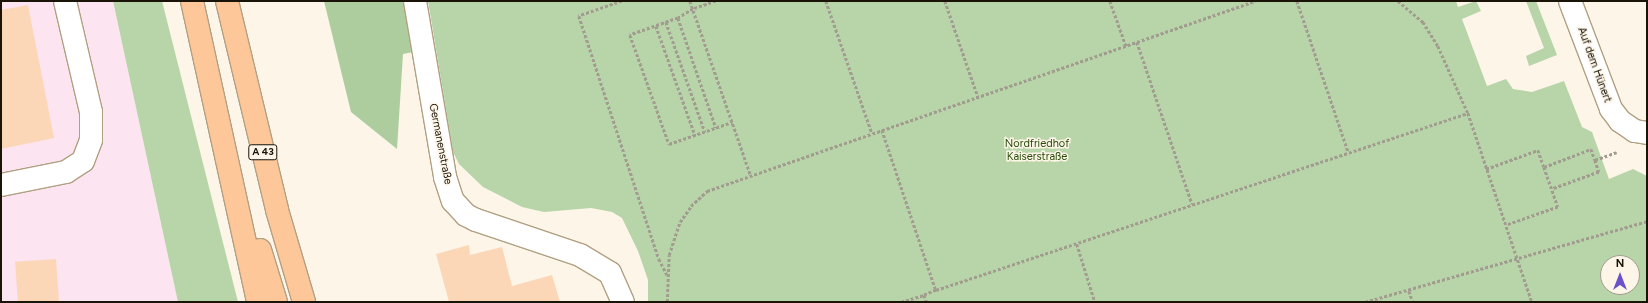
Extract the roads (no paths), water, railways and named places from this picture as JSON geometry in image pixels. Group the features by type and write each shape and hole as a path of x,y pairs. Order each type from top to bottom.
{"highway":[{"path":"192,1 227,154 258,302"},
{"name":"A 43","path":"227,1 277,210 304,302"},
{"path":"227,154 276,302"}],"street":[{"path":"1,185 66,172 83,161 91,140 91,112 65,1"},
{"name":"Germanenstraße","path":"415,1 445,177 453,201 466,215 476,220 580,255 610,274 624,302"},
{"name":"Auf dem Hünert","path":"1570,1 1611,109 1620,121 1630,128 1647,133"}],"park label":[{"name":"Nordfriedhof Kaiserstraße","path":"1037,151"}]}
